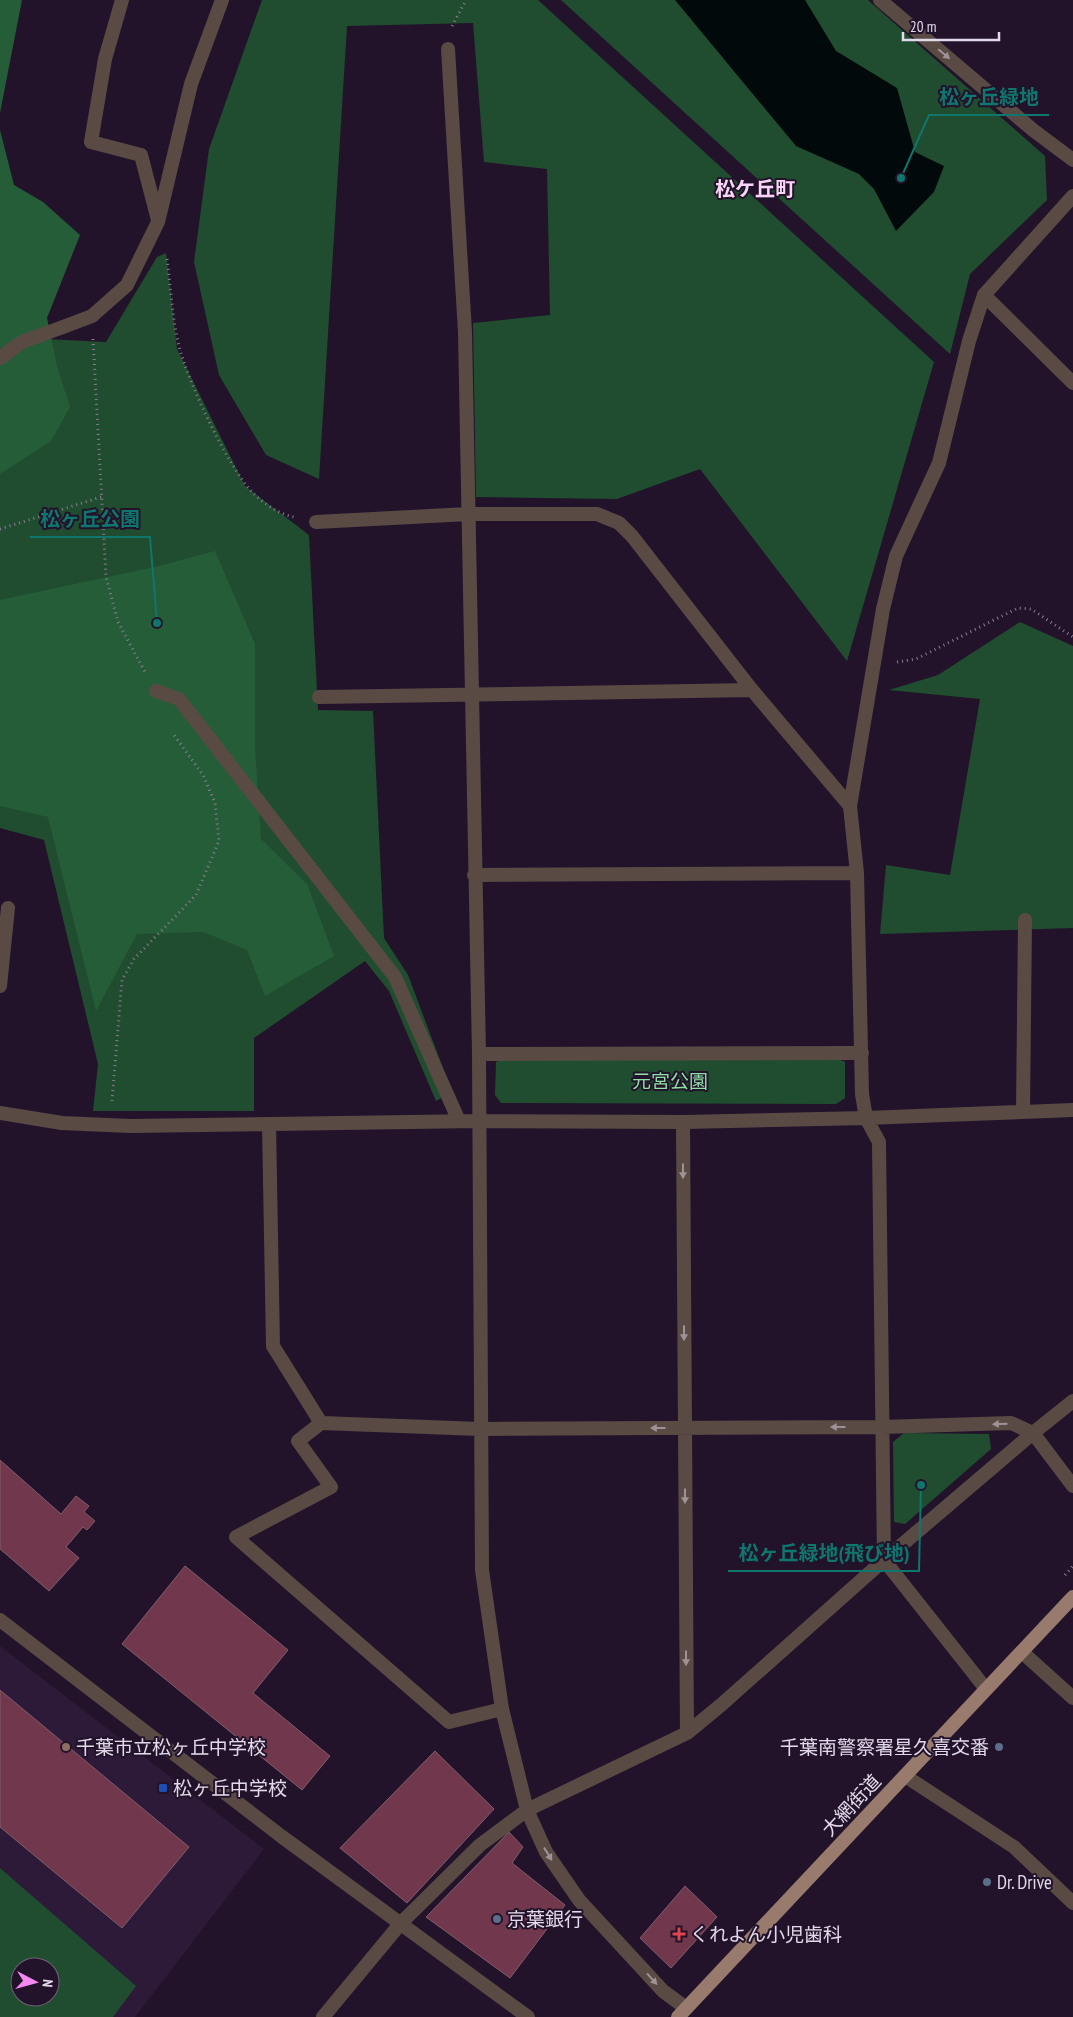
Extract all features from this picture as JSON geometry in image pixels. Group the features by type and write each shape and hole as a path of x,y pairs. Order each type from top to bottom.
{"main road":[{"name":"大網街道","path":"682,2012 1073,1597"}],"street":[{"path":"122,0 105,59 91,142 140,155 158,222"},
{"path":"0,358 22,342 92,316 127,286 158,222 191,84 222,0"},
{"path":"880,0 1033,130 1073,160"},
{"path":"448,42 465,332 474,875 479,1054 482,1570 502,1709 527,1810 546,1852 579,1900 682,2012"},
{"path":"986,1689 884,1560 878,1142 866,1118 862,1094 857,873 850,806 883,608 896,556 939,463 969,342 984,295 1073,196"},
{"path":"984,295 1073,383"},
{"path":"316,522 468,514 597,514 619,523 632,536 752,690 850,806"},
{"path":"319,697 752,690"},
{"path":"156,691 179,699 395,977 459,1121"},
{"path":"474,875 857,873"},
{"path":"0,986 8,908"},
{"path":"1023,1111 1025,920"},
{"path":"479,1054 862,1053"},
{"path":"0,1113 62,1123 110,1125 459,1121 683,1122 866,1118 1073,1110"},
{"path":"683,1122 687,1733"},
{"path":"269,1124 273,1346 321,1424"},
{"path":"323,2017 401,1923 480,1845 527,1810 687,1733 722,1705 884,1560 1073,1401"},
{"path":"502,1709 449,1722 236,1537 331,1487 298,1441 321,1424 480,1429 882,1427 1011,1424 1033,1433 1073,1486"},
{"path":"0,1620 134,1724 528,2017"},
{"path":"1022,1652 1073,1698"},
{"path":"904,1776 1014,1847 1073,1903"}],"path":[{"path":"448,42 466,0"},
{"path":"158,222 167,258 179,346 202,404 226,453 252,492 281,514 316,522"},
{"path":"92,316 106,577 118,622 156,691"},
{"path":"0,529 101,497"},
{"path":"874,666 916,660 1018,608 1031,609 1073,637"},
{"path":"110,1125 122,980 134,959 196,895 219,841 215,802 203,775 168,727"}],"shaded area":[{"path":"675,0 805,0 836,51 897,88 915,152 944,166 934,192 896,231 874,189 859,174 796,146"},
{"name":"千葉市立松ヶ丘中学校","path":"0,1646 264,1849 135,2017 0,2017"}],"green space":[{"path":"0,0 22,0 0,113"},
{"path":"262,0 538,0 934,362 847,661 700,469 617,499 476,497 473,323 550,315 547,169 484,162 473,23 347,26 319,479 266,455 219,375 194,262 209,149"},
{"path":"561,0 868,0 1045,156 1047,200 970,274 950,354"},
{"path":"0,130 14,185 43,202 80,235 47,318 57,366 70,407 51,441 0,474"},
{"path":"166,253 177,349 245,486 309,535 318,710 373,711 384,938 408,975 452,1092 436,1101 389,991 365,961 254,1038 254,1111 93,1111 98,1064 44,840 0,828 0,382 45,339 106,342 157,257"},
{"path":"215,551 255,644 255,748 261,839 307,884 334,956 265,996 247,950 203,932 137,934 96,1011 48,817 0,806 0,600 159,566"},
{"path":"1020,622 1073,646 1073,928 880,934 886,865 950,875 980,699 889,690 938,675"},
{"name":"元宮公園","path":"836,1058 845,1062 845,1098 836,1104 501,1103 495,1095 496,1062 503,1059"},
{"path":"904,1433 989,1434 991,1449 905,1524 894,1522 893,1442"},
{"path":"0,1868 136,1986 113,2017 0,2017"}],"building":[{"path":"0,1460 61,1514 76,1496 89,1506 84,1512 95,1521 87,1530 83,1527 66,1547 79,1558 49,1591 0,1549"},
{"path":"185,1566 288,1650 253,1693 330,1756 302,1790 122,1644"},
{"path":"0,1690 189,1847 122,1928 0,1827"},
{"path":"435,1751 494,1809 407,1903 340,1848"},
{"path":"509,1832 523,1847 512,1863 565,1905 510,1978 426,1917"},
{"path":"685,1886 717,1917 671,1968 640,1938"}],"place":[{"name":"松ヶ丘緑地","path":"901,178"},
{"name":"松ヶ丘公園","path":"157,623"},
{"name":"松ヶ丘緑地(飛び地)","path":"921,1485"},
{"name":"千葉市立松ヶ丘中学校","path":"66,1747"},
{"name":"千葉南警察署星久喜交番","path":"999,1747"},
{"name":"松ヶ丘中学校","path":"163,1788"},
{"name":"Dr. Drive","path":"987,1882"},
{"name":"京葉銀行","path":"497,1919"},
{"name":"くれよん小児歯科","path":"679,1934"}],"district":[{"name":"松ケ丘町","path":"755,189"}]}
